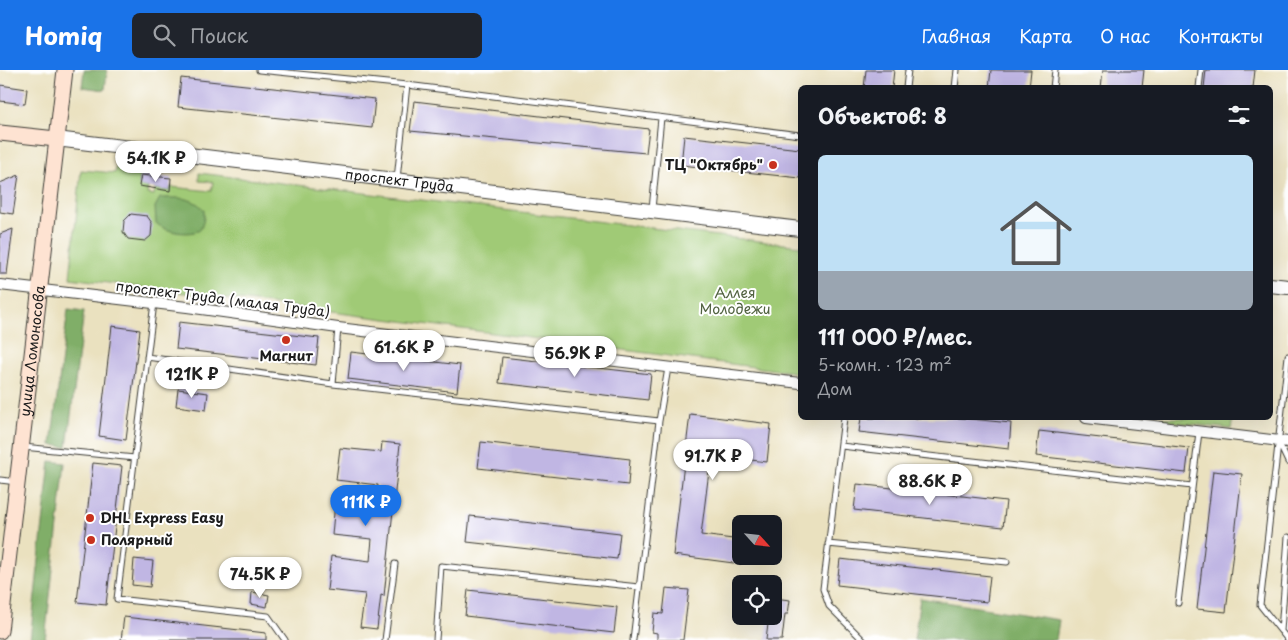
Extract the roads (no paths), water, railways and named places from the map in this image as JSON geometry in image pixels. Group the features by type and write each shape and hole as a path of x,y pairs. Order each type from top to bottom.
{"main road":[{"name":"улица Ломоносова","path":"0,631 64,70"},
{"name":"проспект Труда","path":"0,133 56,139"}],"street":[{"name":"проспект Труда","path":"56,139 798,229"},
{"name":"проспект Труда (малая Труда)","path":"0,285 154,303 338,328 798,383"},
{"path":"1273,285 1288,287"},
{"path":"1103,420 1283,441"}],"lane":[{"path":"259,70 407,85 798,136"},
{"path":"906,85 908,70"},
{"path":"955,85 957,70"},
{"path":"1053,85 1055,70"},
{"path":"1199,85 1201,70"},
{"path":"396,180 407,85"},
{"path":"652,211 662,118"},
{"path":"154,303 117,599 268,616 285,640"},
{"path":"333,384 338,328"},
{"path":"1288,356 1283,441 1260,605 1288,640"},
{"path":"147,357 333,384 659,421"},
{"path":"634,640 659,421 668,368"},
{"path":"844,420 823,590 829,606 863,640"},
{"path":"1178,602 1199,431"},
{"path":"1283,441 1288,462"},
{"path":"841,446 1192,486"},
{"path":"21,447 135,458"},
{"path":"0,480 17,482"},
{"path":"1281,632 1288,538"},
{"path":"828,544 1008,562"},
{"path":"385,640 395,564"},
{"path":"436,640 441,566 639,587"}],"place":[{"name":"ТЦ \"Октябрь\"","path":"773,165"},
{"name":"Магнит","path":"286,340"},
{"name":"DHL Express Easy","path":"90,518"},
{"name":"Полярный","path":"91,540"}],"park label":[{"name":"Аллея Молодежи","path":"735,302"}]}
